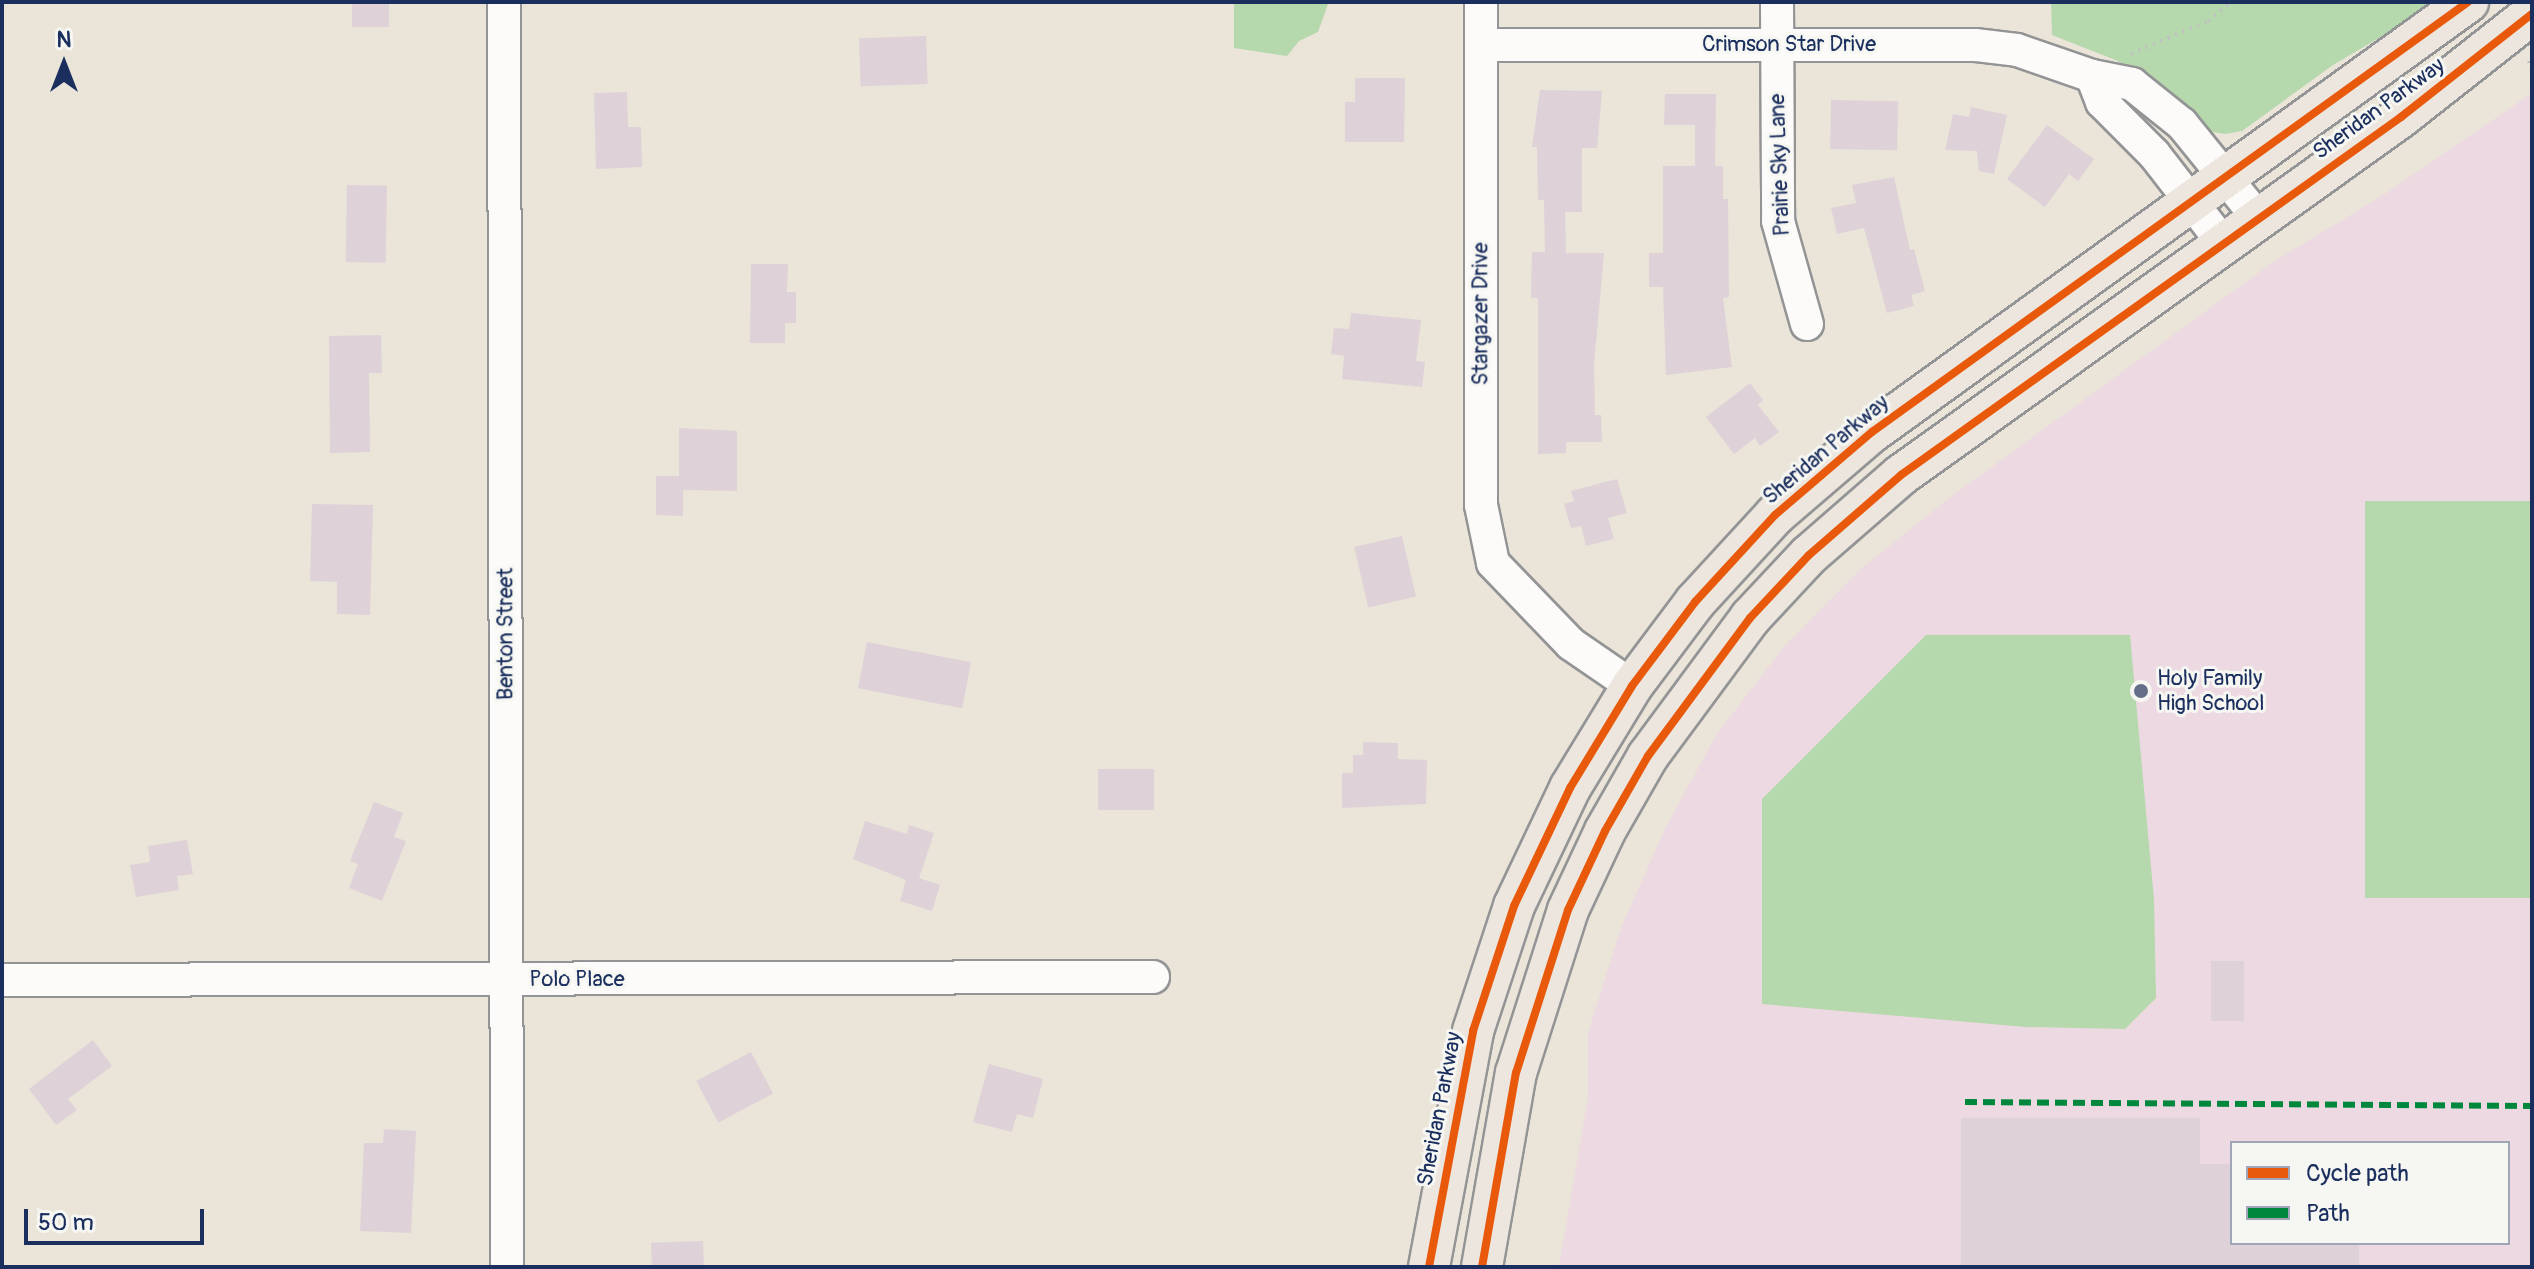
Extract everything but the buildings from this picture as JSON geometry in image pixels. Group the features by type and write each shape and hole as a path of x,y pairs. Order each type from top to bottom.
{"main road":[{"name":"Sheridan Parkway","path":"1429,1267 1473,1031 1514,906 1570,788 1632,686 1741,550 1838,459 2468,2"},
{"name":"Sheridan Parkway","path":"1482,1267 1516,1073 1553,949 1605,831 1697,685 1780,585 1868,502 2438,90 2532,14"}],"street":[{"name":"Benton Street","path":"504,2 507,1267"},
{"name":"Stargazer Drive","path":"1481,2 1481,505 1493,563 1533,610 1632,686"},
{"name":"Prairie Sky Lane","path":"1777,2 1778,221 1807,324"},
{"name":"Crimson Star Drive","path":"1481,45 1975,45 2017,50 2092,76 2132,84 2182,124 2228,176 2258,218"},
{"path":"2092,76 2102,102 2191,201 2223,243"},
{"name":"Polo Place","path":"2,980 1153,977"}],"path":[{"path":"2129,55 2208,21 2230,2"},
{"path":"2530,62 2532,71"}],"shaded area":[{"name":"Holy Family High School","path":"2532,93 2532,1267 1559,1267 1588,1097 1588,1033 1621,928 1666,827 1717,734 1783,648 1861,569 1952,496 2272,263 2388,192"}],"green space":[{"path":"1234,2 1328,4 1318,32 1299,41 1287,56 1234,48"},
{"path":"2051,2 2440,2 2333,65 2242,131 2225,134 2207,131 2118,61 2052,35"},
{"path":"2365,501 2532,501 2532,898 2365,898"},
{"path":"1926,635 2130,635 2154,900 2156,998 2125,1029 2026,1027 1762,1004 1762,799"}],"marked path":[{"path":"1965,1102 2532,1106"}],"cycle path":[{"path":"1429,1267 1473,1031 1514,906 1570,788 1632,686 1695,602 1775,515 1872,432 2468,2"},
{"path":"1482,1267 1516,1073 1568,910 1605,831 1648,756 1750,618 1809,555 1901,475 2401,117 2532,14"}],"place":[{"name":"Holy Family High School","path":"2141,691"}]}
